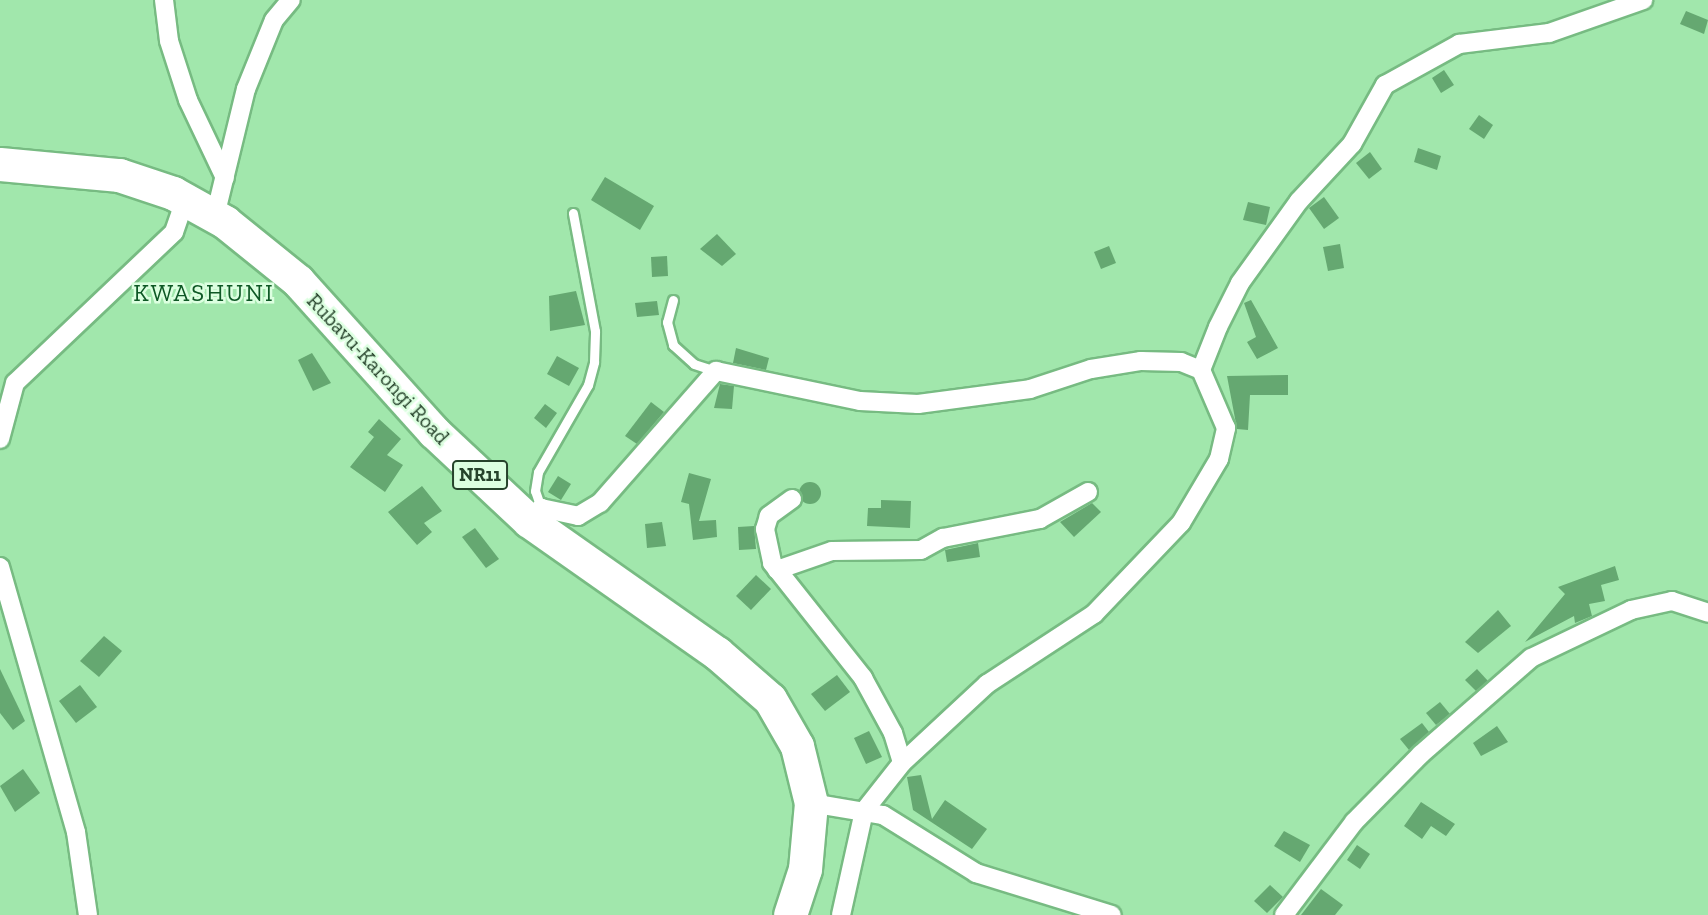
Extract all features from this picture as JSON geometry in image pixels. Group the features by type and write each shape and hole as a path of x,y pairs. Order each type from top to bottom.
{"highway":[{"name":"Rubavu-Karongi Road","path":"0,164 110,173 186,198 215,216 298,281 434,432 535,514 717,653 770,699 797,746 811,803 805,869 790,915"}],"street":[{"path":"164,0 169,41 188,100 225,178"},
{"path":"215,216 246,89 274,20 291,0"},
{"path":"1200,370 1240,283 1299,201 1352,144 1385,85 1459,44 1549,33 1643,0"},
{"path":"0,439 15,383 174,232 186,198"},
{"path":"535,514 565,515 590,510 645,457 716,371 860,401 918,404 1030,389 1091,369 1141,361 1181,362 1200,370 1226,428 1219,459 1181,523 1094,614 986,684 902,763 864,811 841,915"},
{"path":"777,570 832,551 921,550 943,538 1040,519 1088,492"},
{"path":"792,499 769,516 765,528 777,570 863,678 893,733 902,763"},
{"path":"0,568 76,832 88,915"},
{"path":"1284,915 1354,822 1421,754 1531,658 1631,610 1672,601 1708,613"},
{"path":"811,803 864,811 893,819 976,873 1112,915"}],"lane":[{"path":"535,514 538,472 588,385 594,362 595,331 573,213"},
{"path":"673,300 667,322 673,345 694,364 716,371"}],"building":[{"path":"1686,11 1708,20 1704,34 1680,24"},
{"path":"1444,70 1454,85 1441,93 1432,78"},
{"path":"1479,115 1493,125 1484,139 1469,129"},
{"path":"1418,148 1441,156 1437,170 1414,162"},
{"path":"1370,152 1382,169 1369,179 1356,163"},
{"path":"605,177 654,206 640,230 591,200"},
{"path":"1324,197 1339,218 1324,229 1309,208"},
{"path":"1248,202 1270,207 1266,225 1243,220"},
{"path":"717,234 736,254 722,266 700,249"},
{"path":"1340,244 1344,268 1328,271 1323,247"},
{"path":"1109,246 1116,263 1101,269 1094,252"},
{"path":"667,256 668,276 652,277 651,257"},
{"path":"576,291 585,325 550,331 549,296"},
{"path":"1251,300 1278,348 1257,359 1247,342 1256,337 1244,303"},
{"path":"657,301 659,315 637,317 635,303"},
{"path":"736,348 769,358 766,370 733,363"},
{"path":"312,353 331,383 313,391 298,360"},
{"path":"557,356 579,368 569,386 547,374"},
{"path":"1288,375 1288,395 1250,395 1248,430 1237,429 1227,376"},
{"path":"720,384 734,386 732,409 714,408"},
{"path":"651,402 664,412 637,444 625,436"},
{"path":"545,404 557,413 546,428 534,418"},
{"path":"379,419 401,439 387,455 403,465 385,492 350,467 374,437 368,432"},
{"path":"689,473 711,479 699,521 716,520 717,537 693,540 689,504 681,502"},
{"path":"558,476 571,484 561,500 548,492"},
{"path":"810,482 818,485 821,493 818,501 810,504 802,501 799,493 802,485"},
{"path":"422,486 442,511 424,523 432,532 417,545 388,512"},
{"path":"881,500 911,501 910,528 867,526 868,508 881,508"},
{"path":"1092,503 1101,512 1074,537 1060,522"},
{"path":"662,522 666,546 647,548 645,524"},
{"path":"754,526 756,549 739,550 738,527"},
{"path":"475,528 499,559 486,568 462,537"},
{"path":"978,543 980,557 947,562 945,550"},
{"path":"1615,566 1619,580 1601,585 1605,601 1589,604 1592,616 1575,623 1574,616 1525,642 1565,594 1558,587"},
{"path":"756,575 771,589 751,610 736,596"},
{"path":"1498,610 1511,626 1478,653 1465,642"},
{"path":"104,636 122,651 99,677 80,661"},
{"path":"0,669 25,721 13,730 0,713"},
{"path":"1477,669 1488,681 1476,691 1465,680"},
{"path":"837,675 850,692 825,711 811,694"},
{"path":"80,685 97,707 76,723 59,701"},
{"path":"1440,702 1450,714 1436,725 1426,713"},
{"path":"1422,723 1429,732 1409,750 1400,739"},
{"path":"1497,726 1508,742 1481,756 1473,743"},
{"path":"869,731 882,757 866,764 854,738"},
{"path":"23,769 40,793 15,812 0,786"},
{"path":"921,775 932,819 945,800 987,829 972,849 913,810 907,777"},
{"path":"1421,802 1455,824 1446,836 1431,826 1422,839 1404,826"},
{"path":"1284,831 1310,845 1300,862 1274,846"},
{"path":"1357,845 1370,854 1360,869 1347,860"},
{"path":"1270,885 1283,897 1267,913 1254,901"},
{"path":"1321,889 1343,905 1335,915 1301,915"}],"district":[{"name":"KWASHUNI","path":"204,293"}]}
